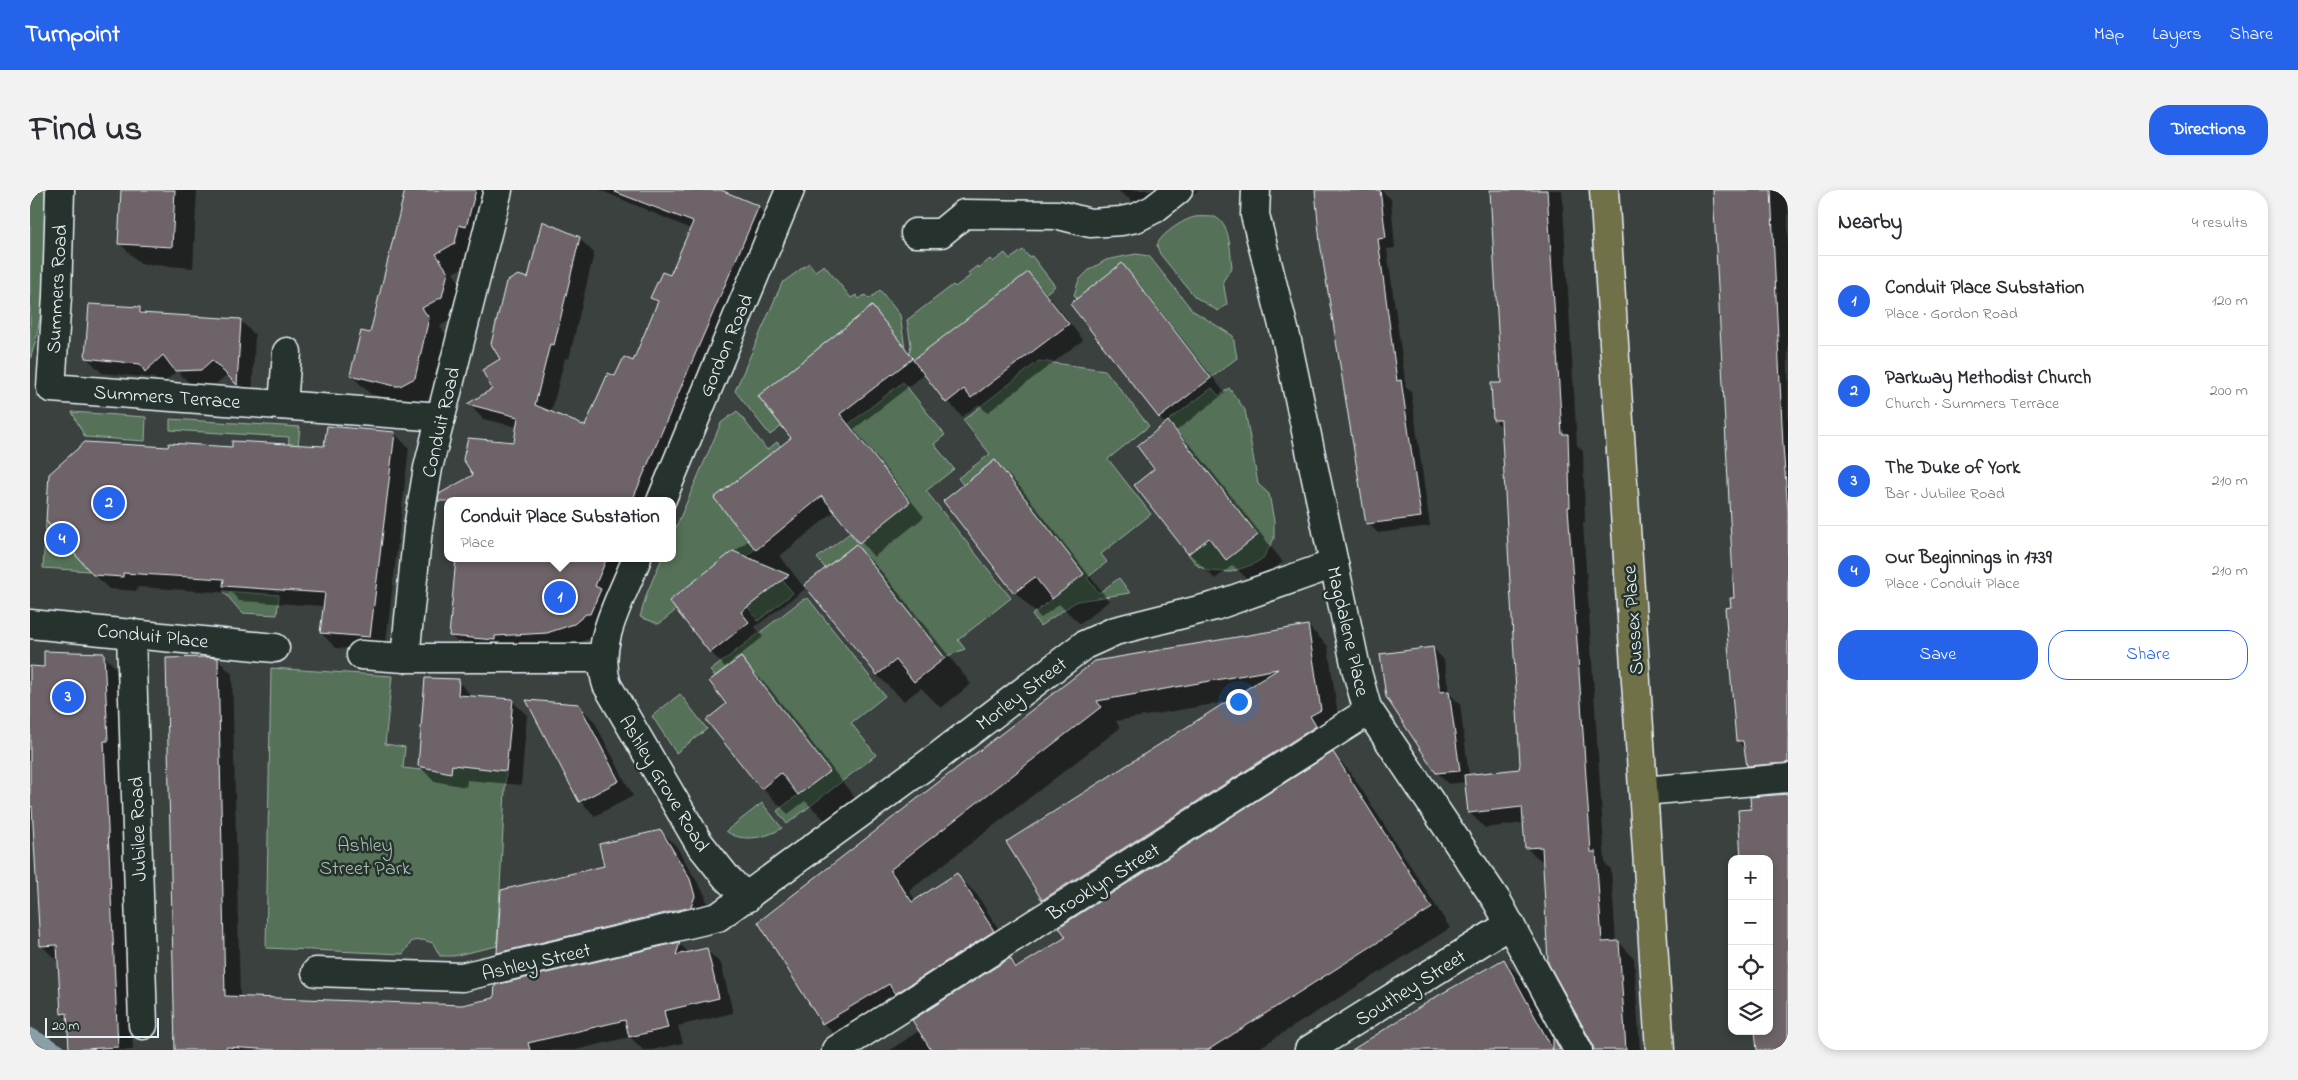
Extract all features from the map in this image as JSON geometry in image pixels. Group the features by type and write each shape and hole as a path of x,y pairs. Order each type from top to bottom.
{"main road":[{"name":"Sussex Place","path":"1604,190 1622,496 1644,791 1660,1050"}],"street":[{"name":"Summers Road","path":"51,388 57,297 60,190"},
{"name":"Conduit Road","path":"405,658 418,528 428,468 498,190"},
{"name":"Gordon Road","path":"663,497 790,190"},
{"path":"915,233 941,233 964,214 1059,215 1090,223 1113,222 1136,218 1154,208 1178,190"},
{"name":"Magdalene Place","path":"1256,190 1255,216 1287,341 1356,668 1369,712 1510,924 1578,1050"},
{"path":"283,404 287,352"},
{"name":"Summers Terrace","path":"51,388 441,416"},
{"path":"361,655 405,658 583,660 602,658 606,636 636,562"},
{"name":"Morley Street","path":"747,898 1084,645 1115,631 1215,606 1334,564"},
{"name":"Conduit Place","path":"30,624 275,648"},
{"name":"Jubilee Road","path":"131,633 143,1025"},
{"name":"Ashley Grove Road","path":"602,658 603,672 612,695 699,843 726,877 747,898"},
{"name":"Brooklyn Street","path":"836,1050 1369,712"},
{"path":"1644,791 1788,778"},
{"name":"Ashley Street","path":"316,972 447,978 477,975 706,922 718,917 747,898"},
{"name":"Southey Street","path":"1309,1050 1510,924"}],"green space":[{"path":"30,190 45,190 45,233 43,297 36,339 30,360"},
{"path":"1195,217 1215,217 1227,232 1232,267 1223,281 1227,304 1218,311 1195,297 1160,254 1157,246 1162,237 1185,221"},
{"path":"1023,250 1029,257 1032,256 1055,286 1045,294 914,361 909,355 911,345 907,320 953,285 955,287 970,276 968,273 977,266 979,268 990,259 993,262 1005,253 1010,259"},
{"path":"1136,254 1149,256 1192,310 1233,336 1237,358 1211,378 1122,264 1086,313 1074,295 1079,280 1089,270 1106,260"},
{"path":"809,263 815,271 824,265 851,298 856,295 859,299 865,295 869,299 880,290 900,315 905,348 872,306 758,396 782,426 770,435 735,391 782,283"},
{"path":"1039,361 1105,370 1149,426 1108,459 1151,514 1101,554 1107,562 1087,578 1099,593 1119,578 1130,593 1077,601 1040,626 1032,615 1084,574 995,460 963,485 958,478 990,454 963,420"},
{"path":"903,382 945,435 934,444 954,469 926,491 1011,598 958,640 965,649 945,657 856,544 825,568 817,558 850,533 858,543 910,503 865,446 820,481 803,460"},
{"path":"1212,388 1219,396 1229,388 1245,410 1258,484 1269,494 1274,521 1274,539 1263,558 1254,564 1231,572 1209,571 1198,566 1188,554 1209,538 1226,560 1168,421"},
{"path":"737,411 767,450 777,442 813,488 771,453 715,498 755,549 734,566 670,602 676,610 659,624 640,617 647,593 660,562 676,562 676,527 721,423"},
{"path":"72,412 146,417 145,441 85,437"},
{"path":"170,419 300,427 290,525 284,524 289,437 170,430"},
{"path":"46,521 77,557 90,557 89,571 43,568"},
{"path":"776,572 793,593 758,621 748,607 759,599 753,590"},
{"path":"223,591 279,595 277,615 242,613"},
{"path":"808,598 885,696 851,723 876,755 787,824 777,811 829,771 741,657 715,676 710,671 802,600"},
{"name":"Ashley Street Park","path":"271,668 392,676 385,744 405,747 403,768 421,770 422,759 451,773 452,765 506,771 497,946 453,956 440,956 433,943 423,940 412,941 403,954 266,948"},
{"path":"680,694 707,729 676,753 652,716"},
{"path":"762,803 782,828 762,837 754,838 739,837 726,831"}],"building":[{"path":"121,190 175,190 172,247 118,244"},
{"path":"405,190 476,190 466,227 459,225 455,243 436,254 448,272 442,297 422,308 429,318 415,378 400,386 395,386 350,375 361,331 370,333"},
{"path":"616,190 721,190 759,206 634,497 444,497 444,501 438,501 439,494 473,475 463,459 468,438 514,442 518,417 467,404 492,389 482,370 500,359 491,344 506,282 518,275 528,278 542,221 580,237 554,345 550,344 535,405 585,426 608,373 615,376 624,357 633,361 658,301 650,298 662,272 670,275 693,222 615,192"},
{"path":"1315,190 1380,190 1386,238 1378,239 1397,381 1401,380 1421,517 1366,524 1320,243"},
{"path":"1490,190 1547,190 1562,434 1568,434 1570,507 1568,507 1591,852 1596,852 1602,942 1619,941 1626,1050 1594,1050 1592,1043 1548,963 1542,847 1525,848 1522,807 1468,813 1464,775 1519,769 1520,764 1501,420 1493,420 1491,383 1501,383"},
{"path":"1713,190 1771,190 1783,446 1788,511 1788,763 1747,766 1743,741 1736,741 1725,608 1731,607 1730,598 1734,598"},
{"path":"1122,263 1211,378 1159,418 1070,304"},
{"path":"1028,272 1069,324 971,398 964,389 946,403 913,360"},
{"path":"89,304 140,307 140,313 241,319 237,385 212,360 201,370 175,371 163,355 145,372 140,364 85,358"},
{"path":"872,306 913,358 840,414 910,502 859,543 822,496 756,550 714,498 791,438 758,396"},
{"path":"1168,421 1258,535 1226,560 1209,538 1188,554 1134,485 1154,469 1137,446"},
{"path":"327,426 395,432 370,637 320,633 325,593 223,586 224,579 123,573 123,577 93,575 46,521 49,474 85,442 168,447 169,443 232,447 232,441 324,446"},
{"path":"995,460 1084,574 1052,599 1035,577 1014,593 943,501"},
{"path":"856,544 945,658 914,682 896,660 877,675 804,585"},
{"path":"733,551 789,575 741,612 749,622 710,653 669,601"},
{"path":"456,562 605,562 595,586 601,589 590,614 586,614 574,624 547,633 495,636 495,640 449,636"},
{"path":"1308,625 1321,710 1310,716 1316,726 1042,900 1006,842 1278,669 1097,701 1101,707 890,870 912,902 957,873 994,931 895,994 889,984 822,1024 758,922 1095,661"},
{"path":"1433,647 1440,692 1449,691 1460,771 1436,773 1386,697 1380,654"},
{"path":"44,651 104,653 108,741 104,741 118,1047 69,1050 67,1013 61,1014 57,945 40,946 32,806 30,807 30,666 44,667"},
{"path":"741,657 830,771 798,795 781,773 761,789 706,720 726,704 709,681"},
{"path":"166,658 218,658 225,996 462,1005 494,998 495,985 680,942 676,955 707,948 719,998 664,1011 668,1028 629,1037 625,1020 528,1043 530,1050 276,1050 226,1047 227,1050 175,1050"},
{"path":"425,678 459,679 458,695 513,699 506,771 452,765 451,773 418,766"},
{"path":"526,700 579,704 619,781 579,802"},
{"path":"1333,752 1432,908 1208,1050 931,1050 912,1020 1010,958 1016,968 1066,937 1059,927"},
{"path":"1788,794 1788,1050 1757,1050 1755,1035 1773,1035 1773,855 1741,855 1738,810 1751,809 1750,797"},
{"path":"661,830 690,879 695,896 691,907 497,953 501,890 604,866 599,844"},
{"path":"1504,959 1553,1050 1352,1050 1439,995"},
{"path":"1553,1036 1560,1050 1553,1050"}],"waterway":[{"path":"30,1033 60,1050"}],"place":[{"name":"Parkway Methodist Church","path":"109,503"},
{"name":"Our Beginnings in 1739","path":"62,539"},
{"name":"Conduit Place Substation","path":"560,597"},
{"name":"The Duke of York","path":"68,697"}]}
